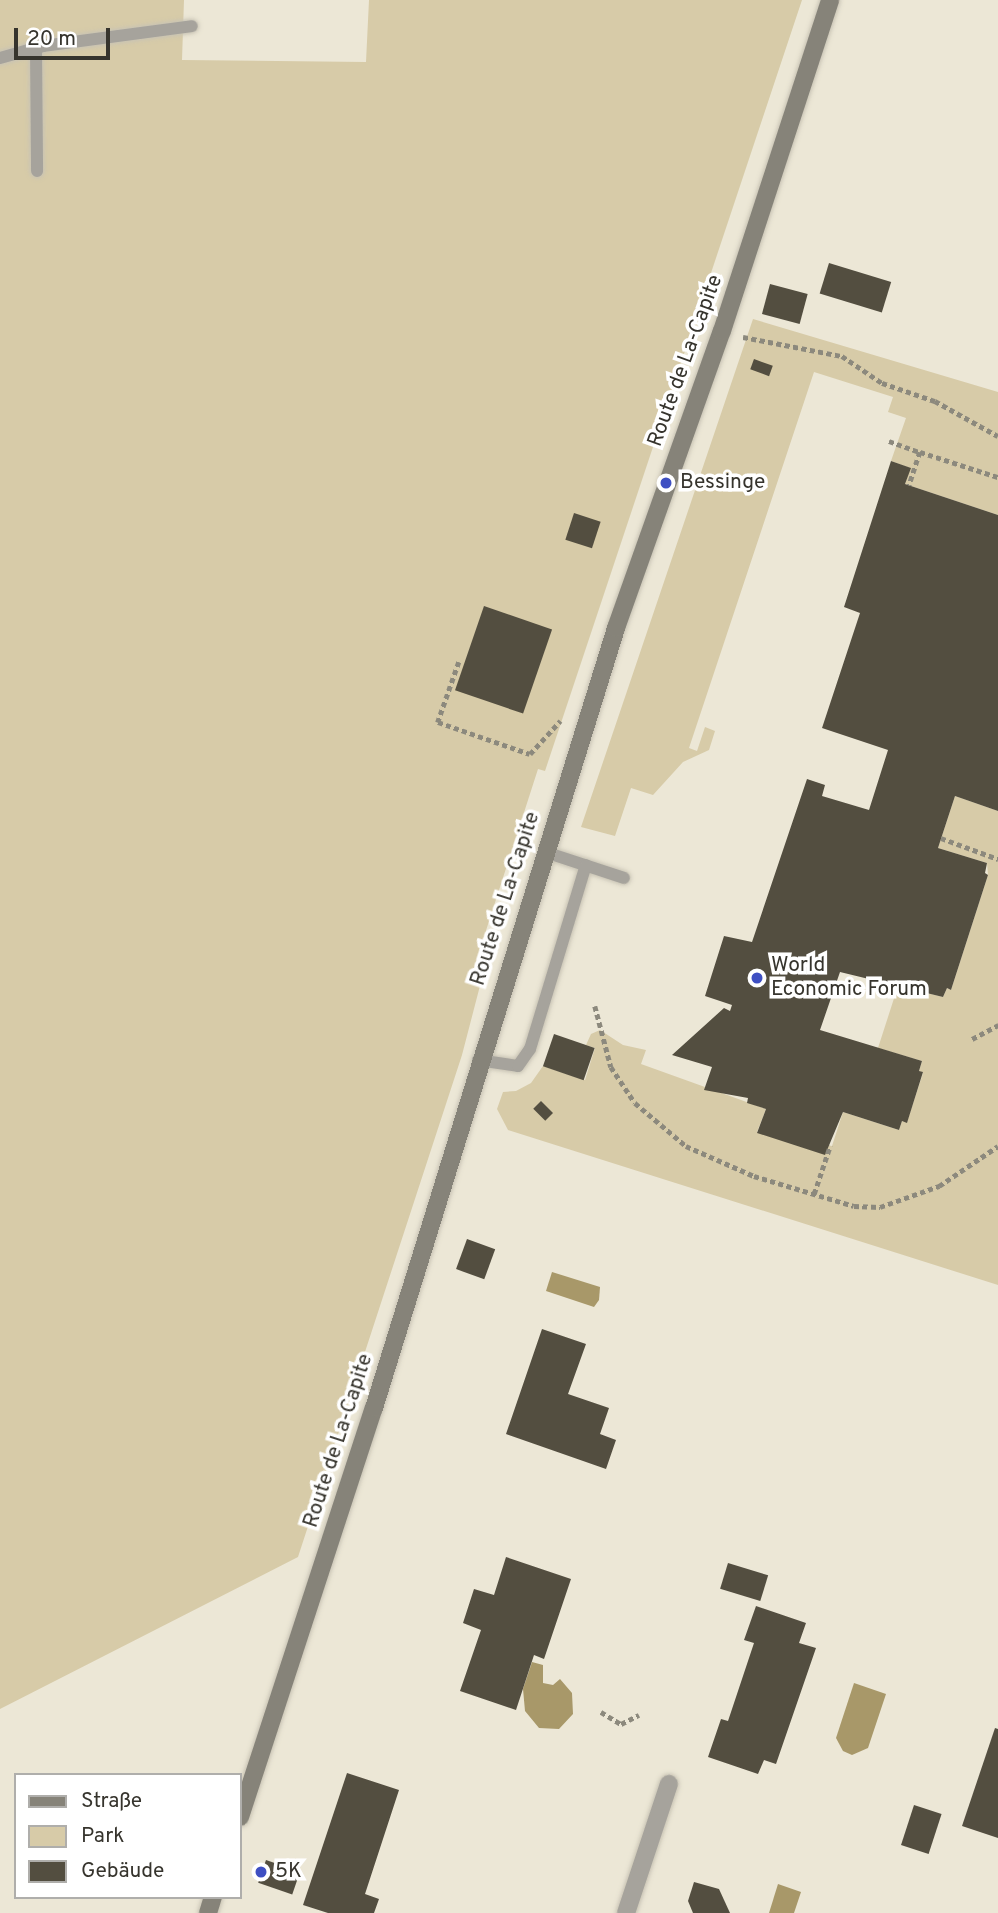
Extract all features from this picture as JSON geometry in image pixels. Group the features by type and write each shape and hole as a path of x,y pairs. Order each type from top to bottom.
{"street":[{"name":"Route de La-Capite","path":"242,1811 382,1382 478,1060 625,601 722,331 830,0"},
{"path":"626,1913 669,1784"}],"lane":[{"path":"0,58 36,48 192,26"},
{"path":"36,48 37,172"},
{"path":"545,852 624,878"},
{"path":"478,1060 518,1066 530,1049 586,865"}],"path":[{"path":"722,331 766,344 842,356 881,383 935,401 998,436"},
{"path":"889,441 998,477"},
{"path":"909,485 920,452"},
{"path":"458,662 438,722 530,754"},
{"path":"941,838 998,859"},
{"path":"595,1006 616,1077 657,1124 705,1156 814,1194 863,1208 890,1205 962,1174 998,1146"},
{"path":"972,1039 998,1025"},
{"path":"814,1194 830,1146"},
{"path":"601,1712 621,1724 639,1715"}],"green space":[{"path":"0,0 184,0 182,60 366,62 369,0 802,0 545,771 538,769 472,974 482,978 462,1055 298,1557 0,1709"},
{"path":"753,319 998,392 998,515 905,484 910,468 891,461 906,418 888,412 893,397 814,372 689,748 697,751 705,727 715,731 709,750 683,762 653,795 631,788 615,836 581,827"},
{"path":"955,796 998,811 998,1285 508,1130 497,1109 503,1092 516,1091 531,1083 543,1066 585,1080 595,1048 586,1045 591,1034 600,1030 623,1045 646,1050 641,1064 766,1109 757,1132 832,1146 843,1112 899,1130 902,1121 907,1122 923,1073 919,1071 922,1061 878,1048 898,986 943,997 947,988 951,990 988,875 987,863 938,848"}],"shaded area":[{"path":"552,1272 600,1287 599,1300 594,1307 546,1291"},
{"path":"532,1662 543,1665 543,1683 553,1685 560,1679 572,1693 573,1714 559,1729 539,1728 525,1711 523,1689"},
{"path":"854,1683 886,1694 868,1748 852,1755 843,1751 836,1738"},
{"path":"778,1884 801,1892 794,1913 769,1913"}],"building":[{"path":"829,263 891,282 882,313 820,294"},
{"path":"770,284 808,294 800,324 762,314"},
{"path":"754,359 773,366 769,376 750,369"},
{"path":"891,461 911,468 905,484 998,515 998,811 955,796 938,848 987,863 985,873 988,875 951,990 947,988 943,997 840,972 820,1030 922,1061 919,1071 923,1072 907,1123 902,1121 899,1130 843,1112 825,1155 757,1133 766,1109 747,1103 748,1098 704,1090 712,1067 672,1055 724,1008 730,1011 732,1005 705,996 724,936 752,942 807,779 825,785 822,796 869,810 888,750 822,728 860,613 844,607"},
{"path":"574,513 601,522 592,548 565,540"},
{"path":"484,606 552,629 523,714 455,690"},
{"path":"554,1034 595,1048 584,1080 543,1066"},
{"path":"541,1101 553,1113 545,1121 533,1109"},
{"path":"467,1239 495,1249 484,1279 456,1269"},
{"path":"542,1329 586,1344 568,1394 609,1408 600,1434 616,1440 606,1469 506,1434"},
{"path":"506,1557 571,1579 544,1659 534,1655 516,1710 460,1691 481,1630 463,1623 474,1589 494,1595"},
{"path":"728,1563 768,1575 760,1601 720,1589"},
{"path":"756,1606 806,1623 799,1643 816,1648 776,1764 764,1760 758,1774 708,1757 721,1719 728,1721 754,1643 744,1640"},
{"path":"995,1728 998,1729 998,1838 962,1826"},
{"path":"347,1773 399,1790 365,1894 379,1899 374,1913 328,1913 303,1905"},
{"path":"914,1805 942,1814 929,1854 901,1845"},
{"path":"266,1860 300,1872 292,1894 258,1883"},
{"path":"694,1882 719,1889 730,1913 693,1913 688,1901"}],"place":[{"name":"Bessinge","path":"666,483"},
{"name":"World Economic Forum","path":"757,978"},
{"name":"5K","path":"261,1872"}]}
